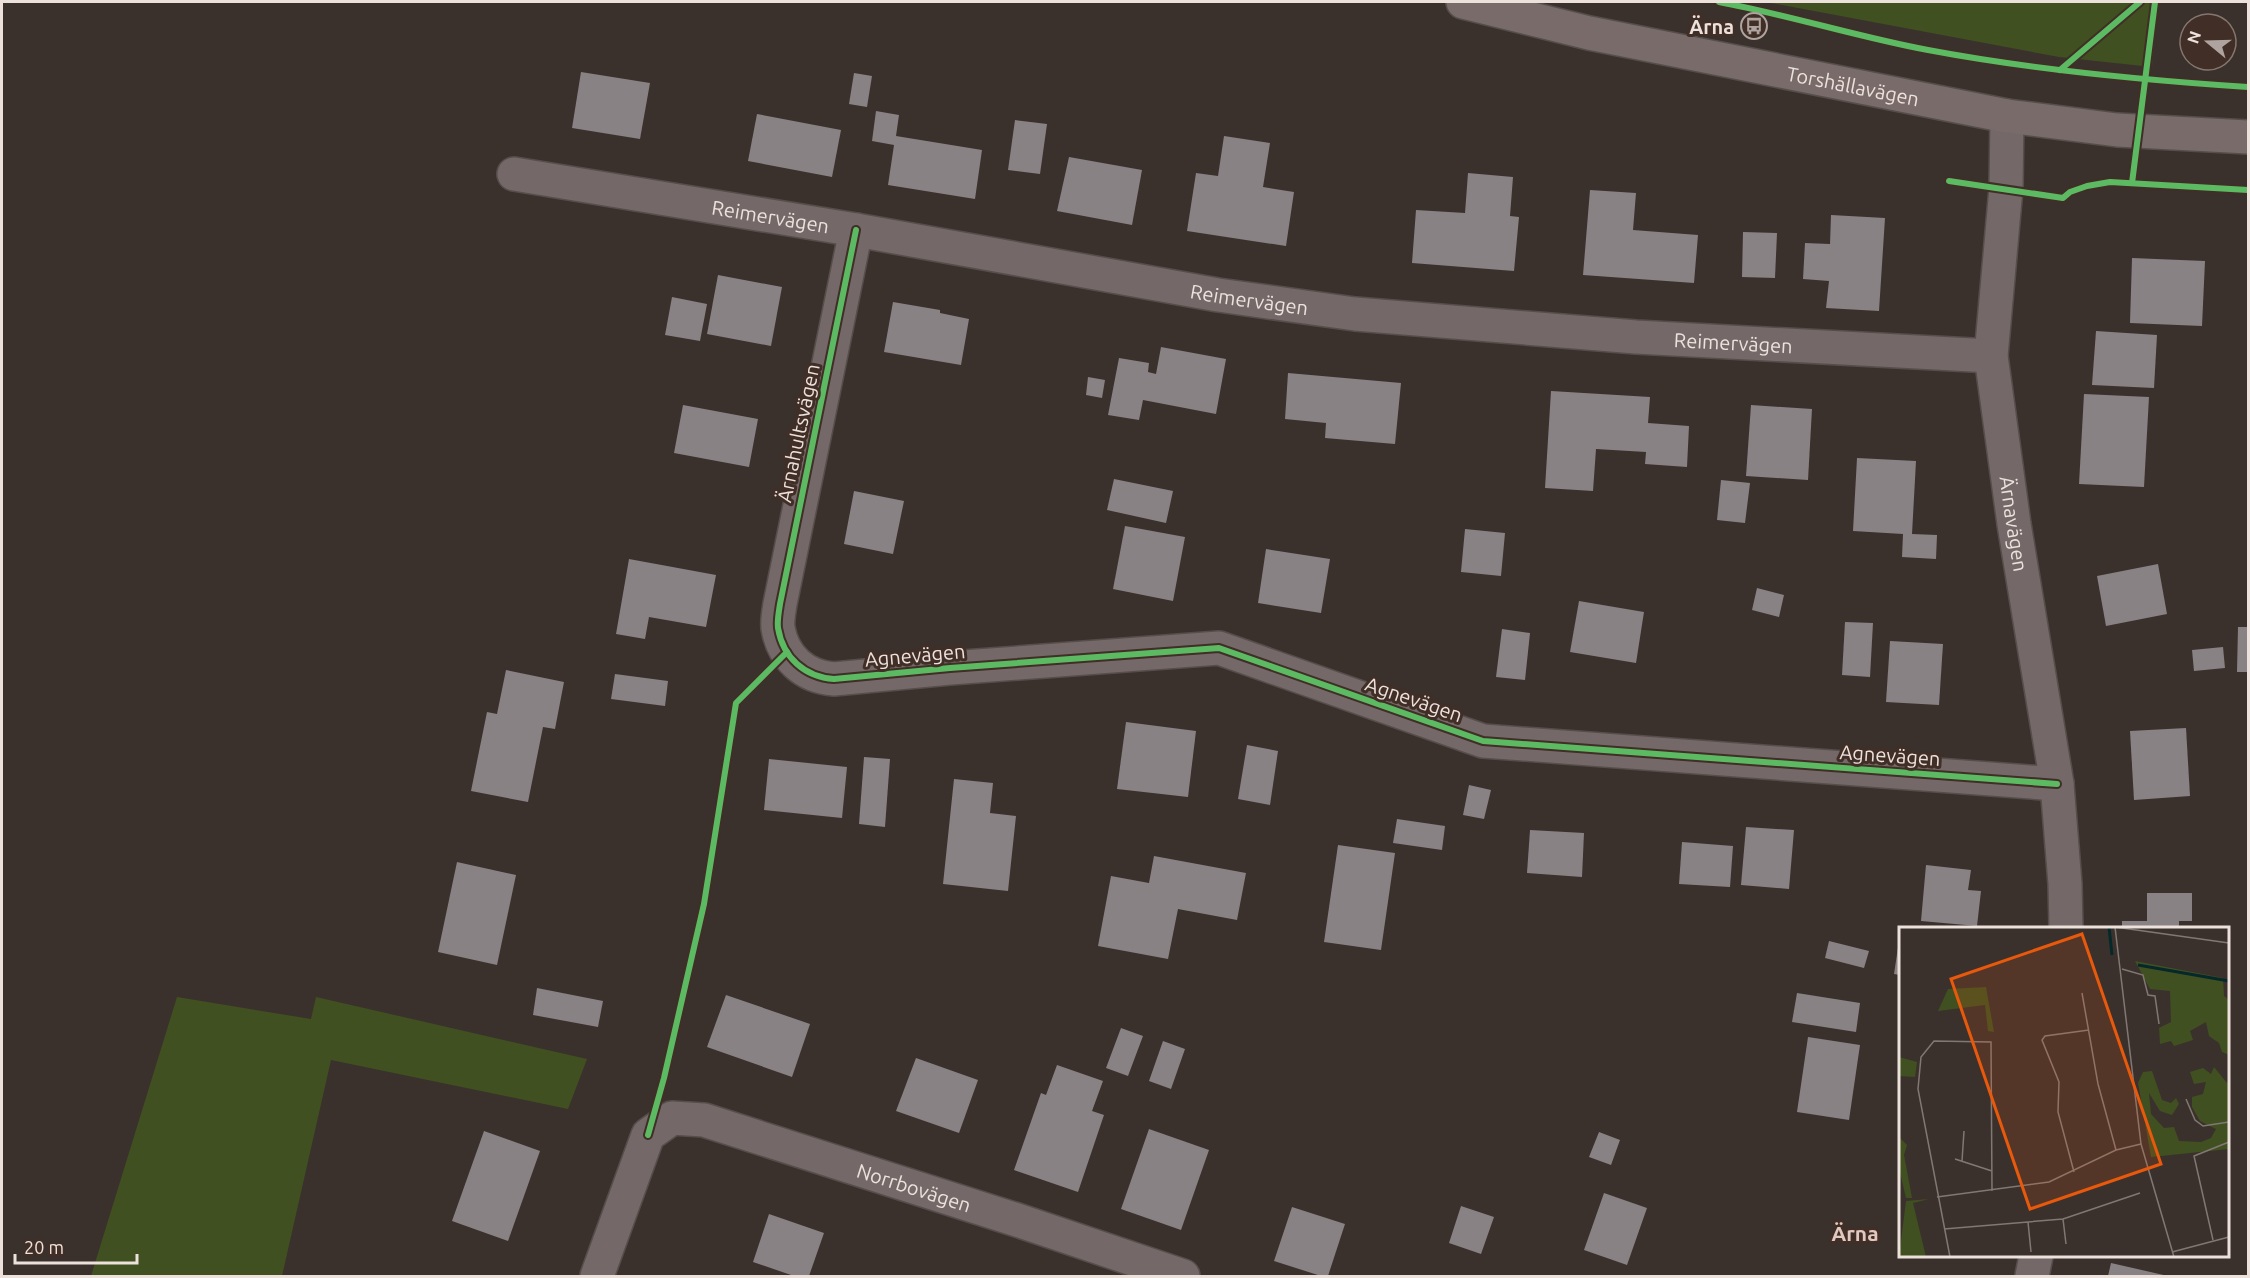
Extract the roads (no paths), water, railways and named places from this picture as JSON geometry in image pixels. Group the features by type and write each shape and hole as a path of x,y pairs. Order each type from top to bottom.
{"main road":[{"name":"Torshällavägen","path":"1463,2 1589,33 2007,116 2117,130 2248,137"}],"street":[{"name":"Ärnavägen","path":"2007,116 2006,188 1991,356 2014,524 2057,784 2066,927"},
{"name":"Reimervägen","path":"514,174 856,230 1218,295 1355,314 1635,337 1991,356"},
{"name":"Ärnahultsvägen","path":"782,643 777,626 780,604 856,230"},
{"name":"Agnevägen","path":"782,643 793,661 805,672 819,678 834,679 1219,648 1483,741 2057,784"},
{"name":"Norrbovägen","path":"597,1276 648,1135 672,1118 704,1120 1014,1219 1183,1276"},
{"path":"2032,1276 2036,1257"}],"place":[{"name":"Ärna","path":"1754,26"}],"district":[{"name":"Ärna","path":"1855,1233"}]}
